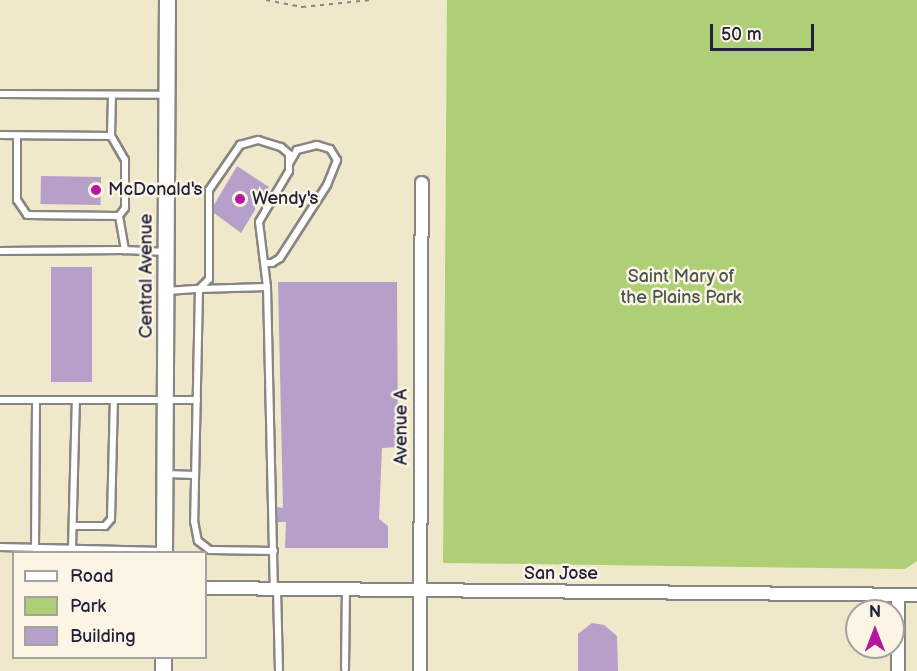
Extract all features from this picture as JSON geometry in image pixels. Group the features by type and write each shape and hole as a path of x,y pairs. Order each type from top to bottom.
{"street":[{"name":"Central Avenue","path":"164,551 167,252 164,95 167,0"},
{"name":"Avenue A","path":"420,671 422,183"},
{"name":"San Jose","path":"207,588 917,595"},
{"path":"898,595 898,671"}],"lane":[{"path":"0,94 164,95"},
{"path":"112,95 111,136 125,160 125,208 119,216 126,250"},
{"path":"0,135 111,136"},
{"path":"17,135 16,200 27,215 119,216"},
{"path":"274,551 201,547 194,521 199,289 209,279 212,258 206,207 209,190 240,145 258,140 271,141 289,154 290,171 259,222 267,287 279,671"},
{"path":"264,263 273,263 280,258 327,185 337,160 330,149 317,145 297,150 289,164"},
{"path":"0,251 167,252"},
{"path":"167,291 267,287"},
{"path":"0,400 197,400"},
{"path":"35,548 36,400"},
{"path":"72,548 76,400"},
{"path":"73,526 105,526 111,519 114,400"},
{"path":"165,474 195,475"},
{"path":"0,547 141,551"},
{"path":"345,669 346,590"}],"path":[{"path":"266,0 302,7 371,0"}],"green space":[{"name":"Saint Mary of the Plains Park","path":"447,0 917,0 917,561 905,569 443,563"}],"building":[{"name":"Wendy's","path":"237,166 269,187 241,233 214,213 214,205"},
{"path":"41,176 101,177 101,205 41,204"},
{"path":"51,267 92,267 92,382 51,382"},
{"path":"278,282 397,282 398,447 382,448 379,519 388,526 388,548 285,548 286,522 278,522 277,507 283,508"},
{"path":"592,623 604,625 617,636 618,671 578,671 578,634"}],"place":[{"name":"McDonald's","path":"96,190"},
{"name":"Wendy's","path":"240,199"}]}
